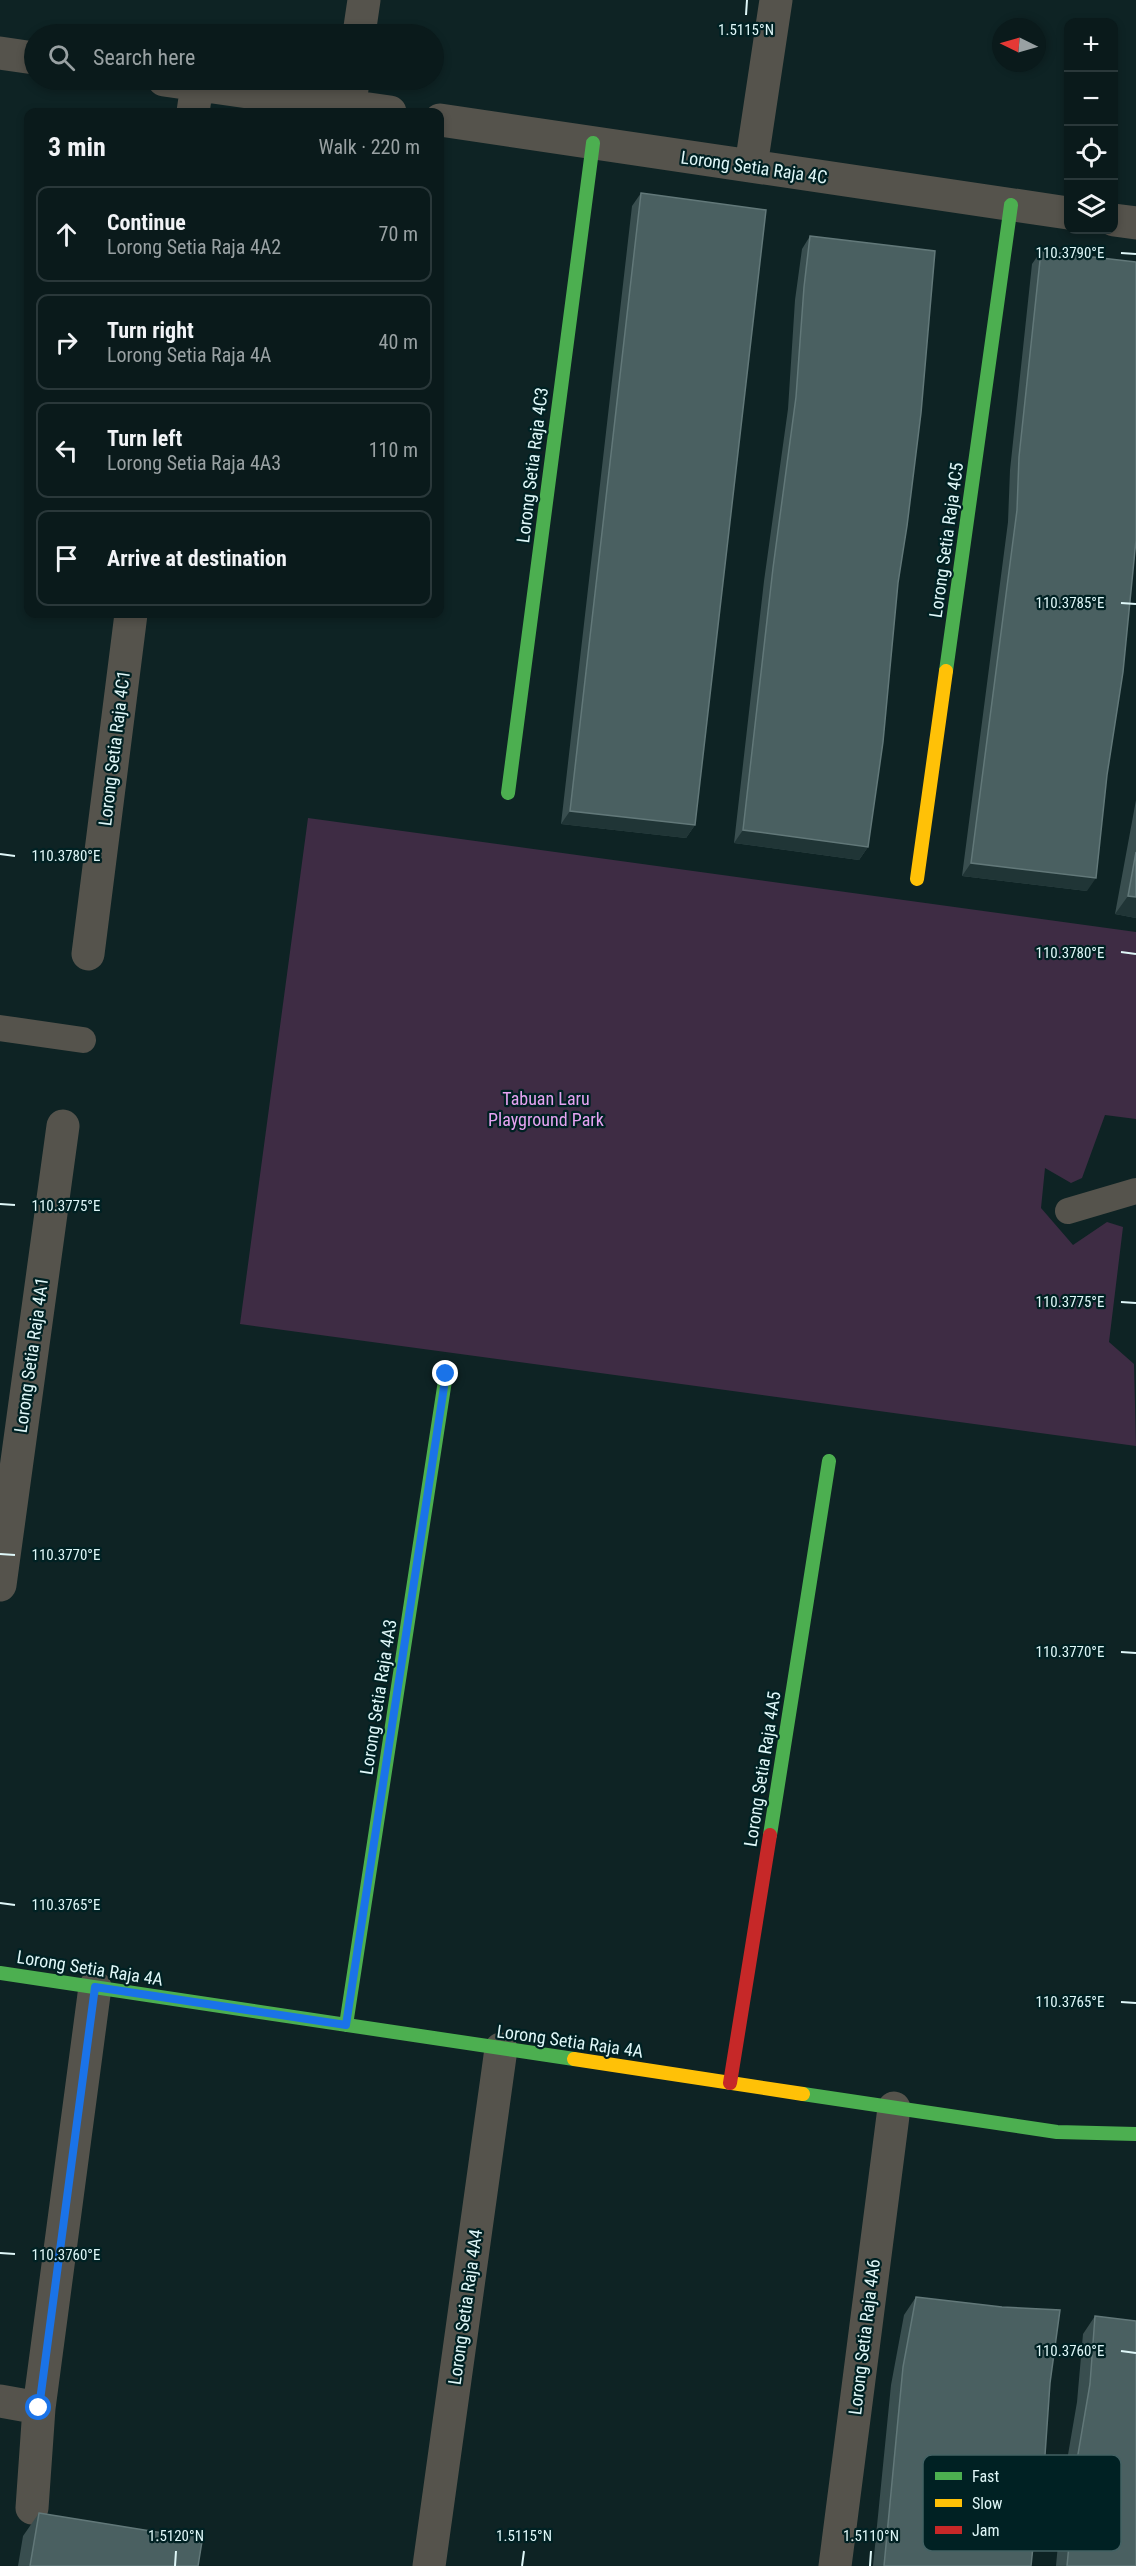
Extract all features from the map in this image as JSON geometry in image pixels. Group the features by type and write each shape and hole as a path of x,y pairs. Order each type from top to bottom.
{"street":[{"path":"360,24 364,0"},
{"path":"751,166 777,0"},
{"path":"0,53 24,57"},
{"path":"180,90 195,99 352,93 382,108"},
{"name":"Lorong Setia Raja 4C","path":"444,121 1064,212"},
{"name":"Lorong Setia Raja 4C3","path":"508,793 593,142"},
{"name":"Lorong Setia Raja 4C5","path":"917,879 1011,205"},
{"path":"1118,221 1136,224"},
{"name":"Lorong Setia Raja 4C1","path":"88,954 130,618"},
{"name":"Lorong Setia Raja 4A1","path":"0,1585 63,1126"},
{"name":"Lorong Setia Raja 4A3","path":"346,2025 446,1374"},
{"name":"Lorong Setia Raja 4A5","path":"730,2083 829,1461"},
{"name":"Lorong Setia Raja 4A","path":"0,1973 1057,2132 1136,2134"},
{"path":"32,2508 39,2408 95,1987"},
{"name":"Lorong Setia Raja 4A4","path":"429,2566 501,2049"},
{"name":"Lorong Setia Raja 4A6","path":"835,2566 894,2108"},
{"path":"0,2402 39,2408"}],"lane":[{"path":"0,1028 83,1040"},
{"path":"1068,1211 1136,1191"}],"green space":[{"name":"Tabuan Laru Playground Park","path":"308,818 1136,932 1136,1119 1105,1115 1082,1178 1071,1183 1045,1168 1041,1208 1073,1245 1107,1222 1123,1227 1109,1342 1134,1364 1136,1446 240,1324"}],"building":[{"path":"641,193 766,210 695,825 570,811"},
{"path":"810,236 935,251 921,413 898,583 883,742 868,847 743,830 773,568 796,397"},
{"path":"1041,251 1136,262 1136,540 1123,672 1107,775 1096,878 971,863 1017,510 1019,457"},
{"path":"1136,852 1136,897 1128,896"},
{"path":"916,2297 1002,2307 1060,2310 1050,2383 1045,2455 923,2455 923,2551 1033,2551 1031,2566 884,2566 903,2367"},
{"path":"1095,2316 1136,2321 1136,2566 1067,2566 1068,2551 1121,2551 1121,2455 1078,2455 1090,2384"},
{"path":"39,2513 163,2533 203,2535 198,2566 30,2566"}],"traffic: fast":[{"path":"508,793 593,143"},
{"path":"946,671 1011,205"},
{"path":"346,2025 446,1374"},
{"path":"770,1835 829,1461"},
{"path":"0,1973 574,2059"},
{"path":"803,2094 1057,2132 1136,2134"}],"traffic: slow":[{"path":"917,879 946,671"},
{"path":"574,2059 803,2094"}],"traffic: jam":[{"path":"730,2083 770,1835"}],"route":[{"path":"39,2408 95,1987 346,2025 446,1374"}]}
